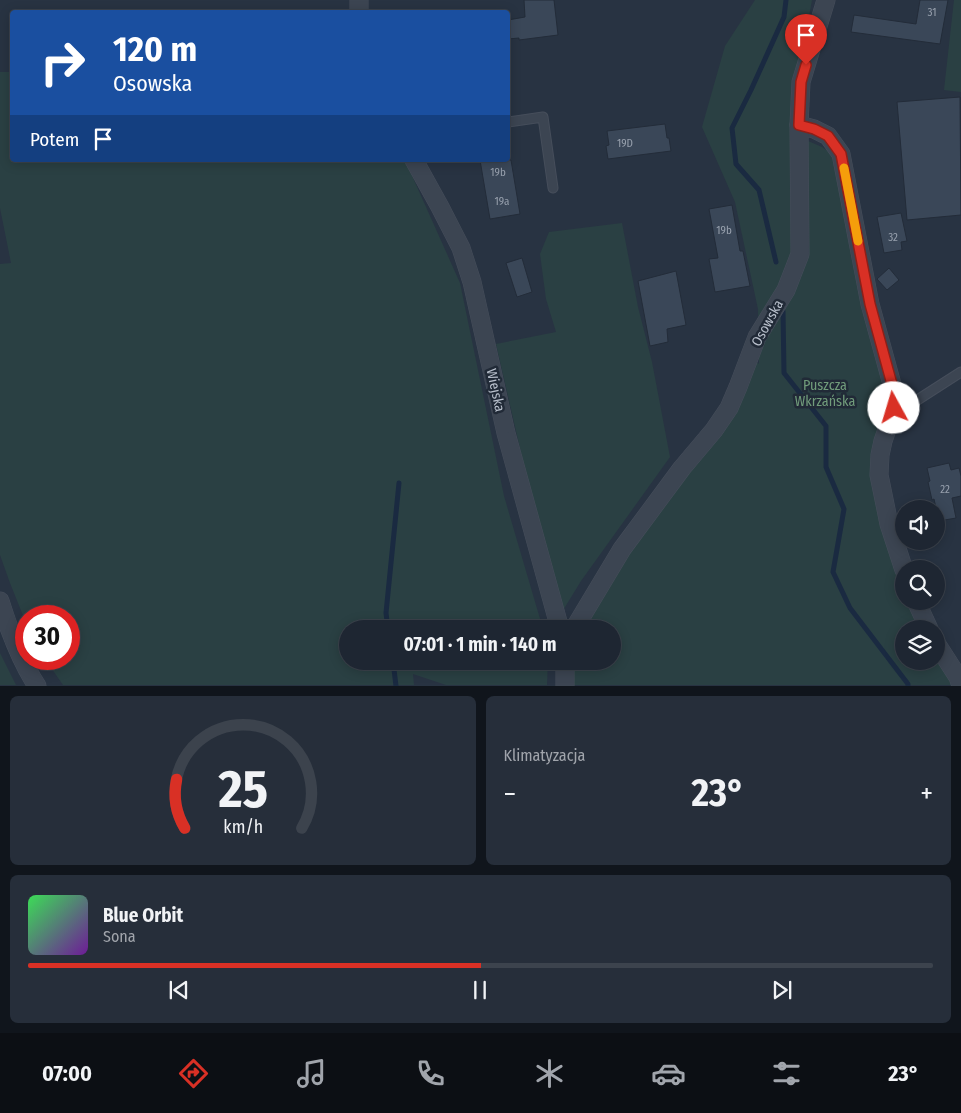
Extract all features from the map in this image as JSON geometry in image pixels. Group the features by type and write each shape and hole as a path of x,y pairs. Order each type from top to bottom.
{"street":[{"name":"Osowska","path":"579,620 622,549 729,408 757,337 786,290 800,254 799,125 801,82 826,0"},
{"path":"799,125 814,129 828,136 841,154 870,304 893,388 894,408 880,455 879,475 895,519"},
{"name":"Wiejska","path":"415,162 461,248 472,282 506,433 558,620"},
{"path":"0,601 16,646 29,674 37,686"},
{"path":"945,658 958,677 961,686"},
{"path":"565,670 565,686"}],"lane":[{"path":"510,122 543,117 553,188"},
{"path":"892,416 961,372"}],"green space":[{"name":"Puszcza Wkrzańska","path":"755,0 812,0 797,83 794,135 822,147 837,157 888,396 884,524 897,560 895,560 895,610 916,610 919,620 895,620 895,670 945,670 954,685 565,685 565,670 621,670 621,620 580,620 714,430 750,357 759,364 758,309 735,202 702,127 725,46"},
{"path":"954,0 961,0 961,92 944,90"},
{"path":"0,72 10,72 10,162 406,162 460,283 504,496 540,620 339,620 339,670 548,670 547,685 446,685 413,674 414,685 63,685 53,670 80,670 80,605 19,605 0,555 0,264 11,263 0,208"},
{"path":"622,223 670,457 581,581 562,612 542,544 496,344 556,332 546,299 540,254 549,232"},
{"path":"0,653 16,685 0,685"}],"building":[{"path":"524,0 554,0 558,35 519,40 519,38 510,39 510,20 525,17"},
{"path":"920,0 948,0 940,44 851,32 854,15 916,24"},
{"path":"960,97 961,215 907,220 897,102"},
{"path":"665,124 671,151 608,159 606,146 609,145 607,131"},
{"path":"511,160 520,214 490,219 480,162 510,162"},
{"path":"732,205 740,251 743,251 750,286 715,292 709,259 718,258 709,209"},
{"path":"901,213 907,241 901,242 902,250 884,253 877,217"},
{"path":"522,258 532,292 517,297 506,263"},
{"path":"889,268 899,280 887,290 877,279"},
{"path":"676,271 686,325 667,329 668,342 650,346 638,281"},
{"path":"949,463 951,470 959,468 961,496 952,498 956,518 945,520 945,500 932,500 927,468"}],"waterway":[{"path":"776,262 759,190 736,164 732,128 784,17 786,0"},
{"path":"783,311 784,373 826,426 826,467 844,509 833,572 850,608 908,686"},
{"path":"387,620 399,483"},
{"path":"394,670 396,686"}],"slow traffic":[{"path":"844,168 858,241"}],"route":[{"path":"806,65 801,82 799,125 814,129 828,136 841,154 870,304 893,388 894,408"}]}
